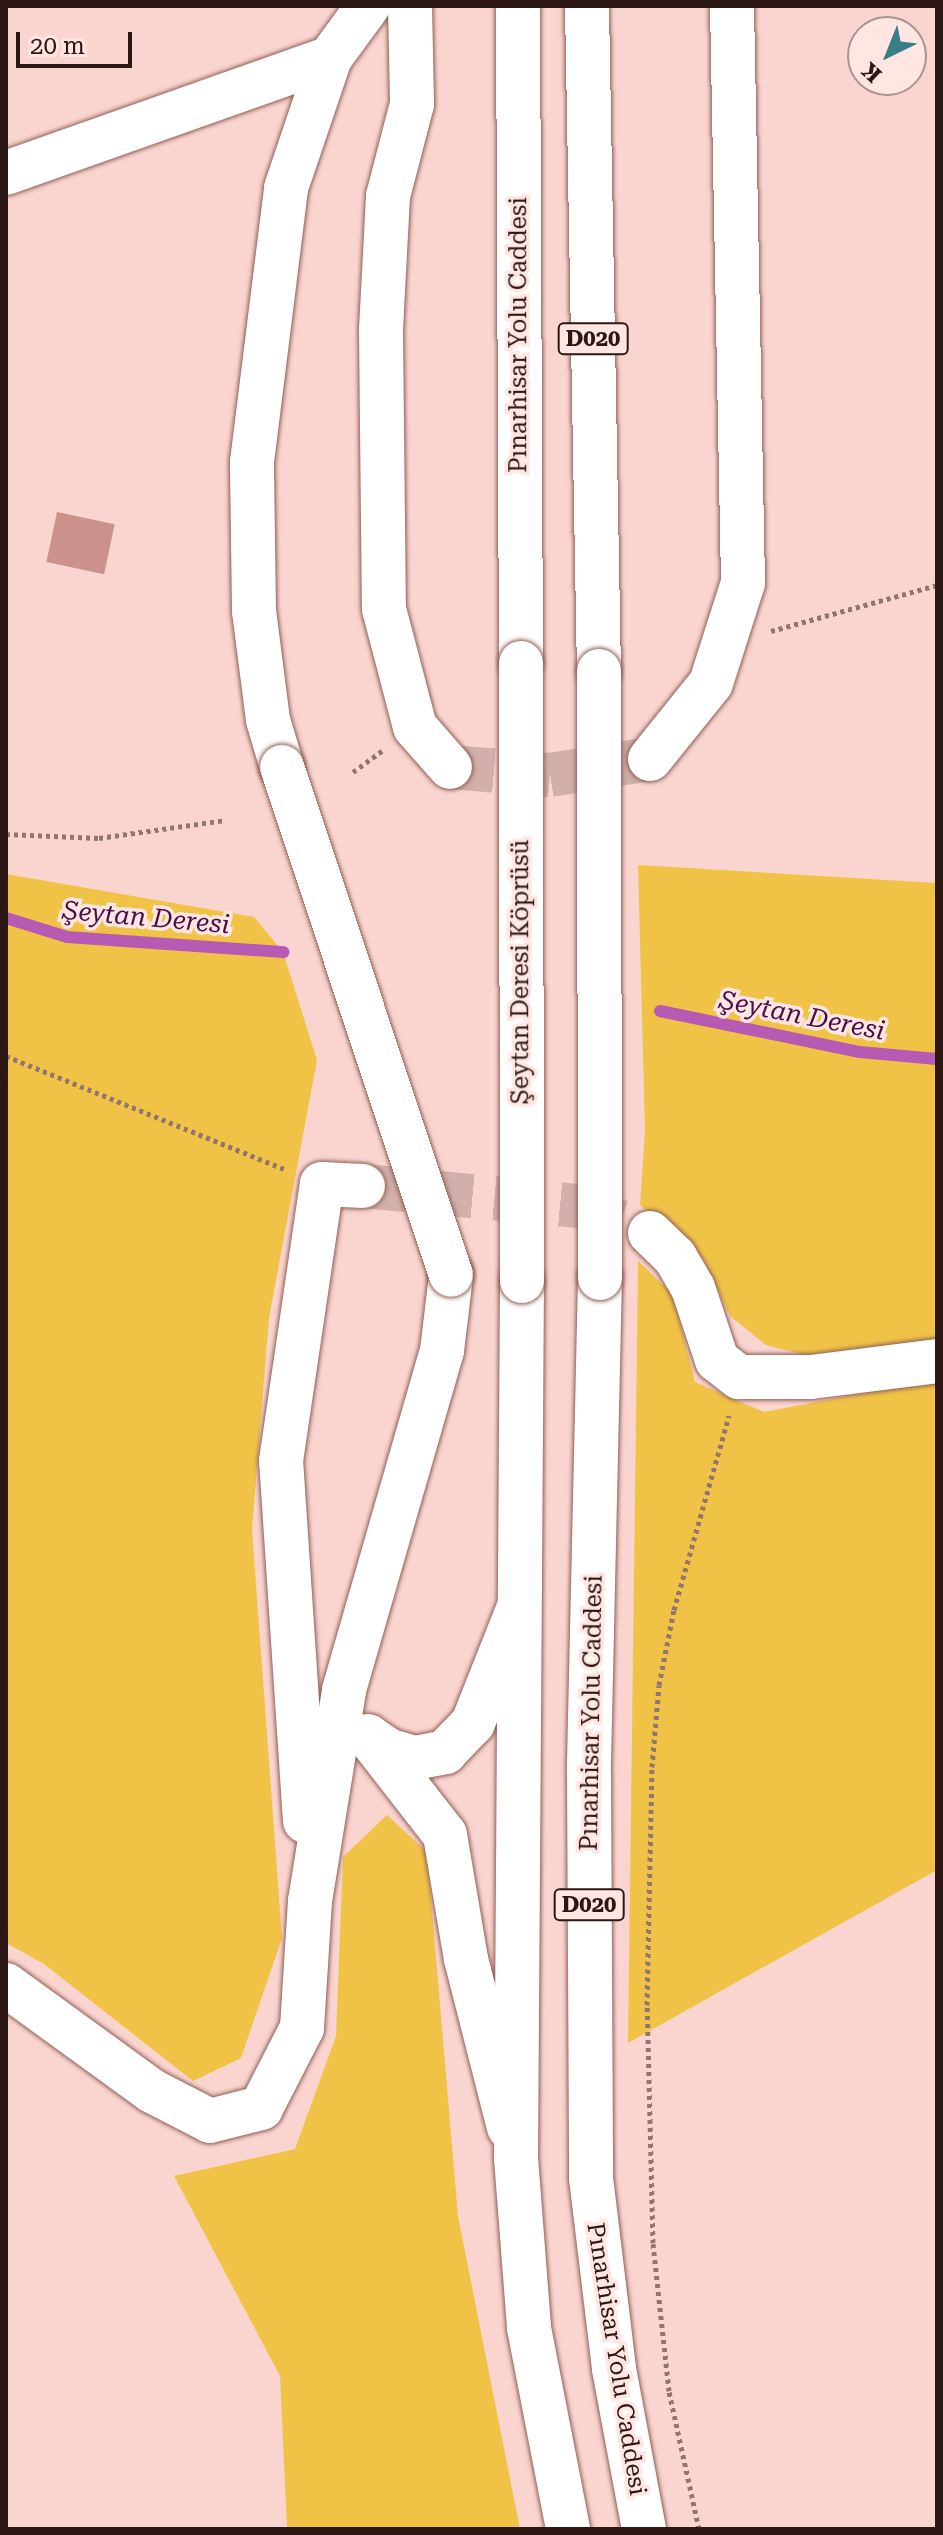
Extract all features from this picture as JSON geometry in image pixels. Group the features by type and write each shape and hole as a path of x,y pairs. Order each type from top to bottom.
{"main road":[{"path":"6,1985 152,2091 210,2121 261,2108 302,2028 310,1901 344,1690 442,1351 451,1275 268,720 254,611 252,462 286,188 330,58 368,6"},
{"path":"410,6 412,104 388,196 381,331 384,609 415,727 450,767"},
{"name":"Pınarhisar Yolu Caddesi","path":"518,6 521,663"},
{"name":"Pınarhisar Yolu Caddesi","path":"587,6 599,671 600,1278 589,1773 591,2178 614,2369 644,2529"},
{"path":"650,759 711,683 743,583 732,6"},
{"path":"6,173 330,58"},
{"name":"Şeytan Deresi Köprüsü","path":"520,1605 521,663"},
{"path":"310,1901 281,1461 342,1185"},
{"path":"650,1233 675,1257 693,1288 717,1360 739,1377 811,1377 937,1361"},
{"path":"368,1736 390,1751 415,1758 445,1752 473,1723 520,1605"},
{"name":"D020","path":"520,1605 516,2158 529,2328 568,2529"},
{"path":"344,1690 352,1715 445,1835 466,1959 516,2158"}],"path":[{"path":"724,644 937,585"},
{"path":"6,834 99,838 225,820"},
{"path":"6,1056 342,1185"},
{"path":"699,2529 669,2391 653,2243 647,2005 652,1767 659,1685 674,1610 739,1377"}],"shaded area":[{"path":"638,865 937,883 937,1346 824,1360 766,1345 730,1316 704,1260 640,1205 645,1132"},
{"path":"6,874 254,917 283,952 317,1060 269,1318 252,1530 282,1938 241,2058 193,2081 44,1964 6,1943"},
{"path":"638,1261 673,1294 695,1382 764,1412 937,1379 937,1870 628,2043"},
{"path":"387,1815 427,1852 458,2216 520,2529 287,2529 280,2376 174,2176 295,2149 336,2036 343,1857"}],"building":[{"path":"57,512 115,524 104,574 46,562"}],"waterway":[{"name":"Şeytan Deresi","path":"6,918 67,937 283,952"},
{"name":"Şeytan Deresi","path":"660,1011 860,1052 937,1059"}],"tunnel":[{"path":"450,767 550,775 650,759"},
{"path":"363,1186 579,1206 650,1233"}]}
